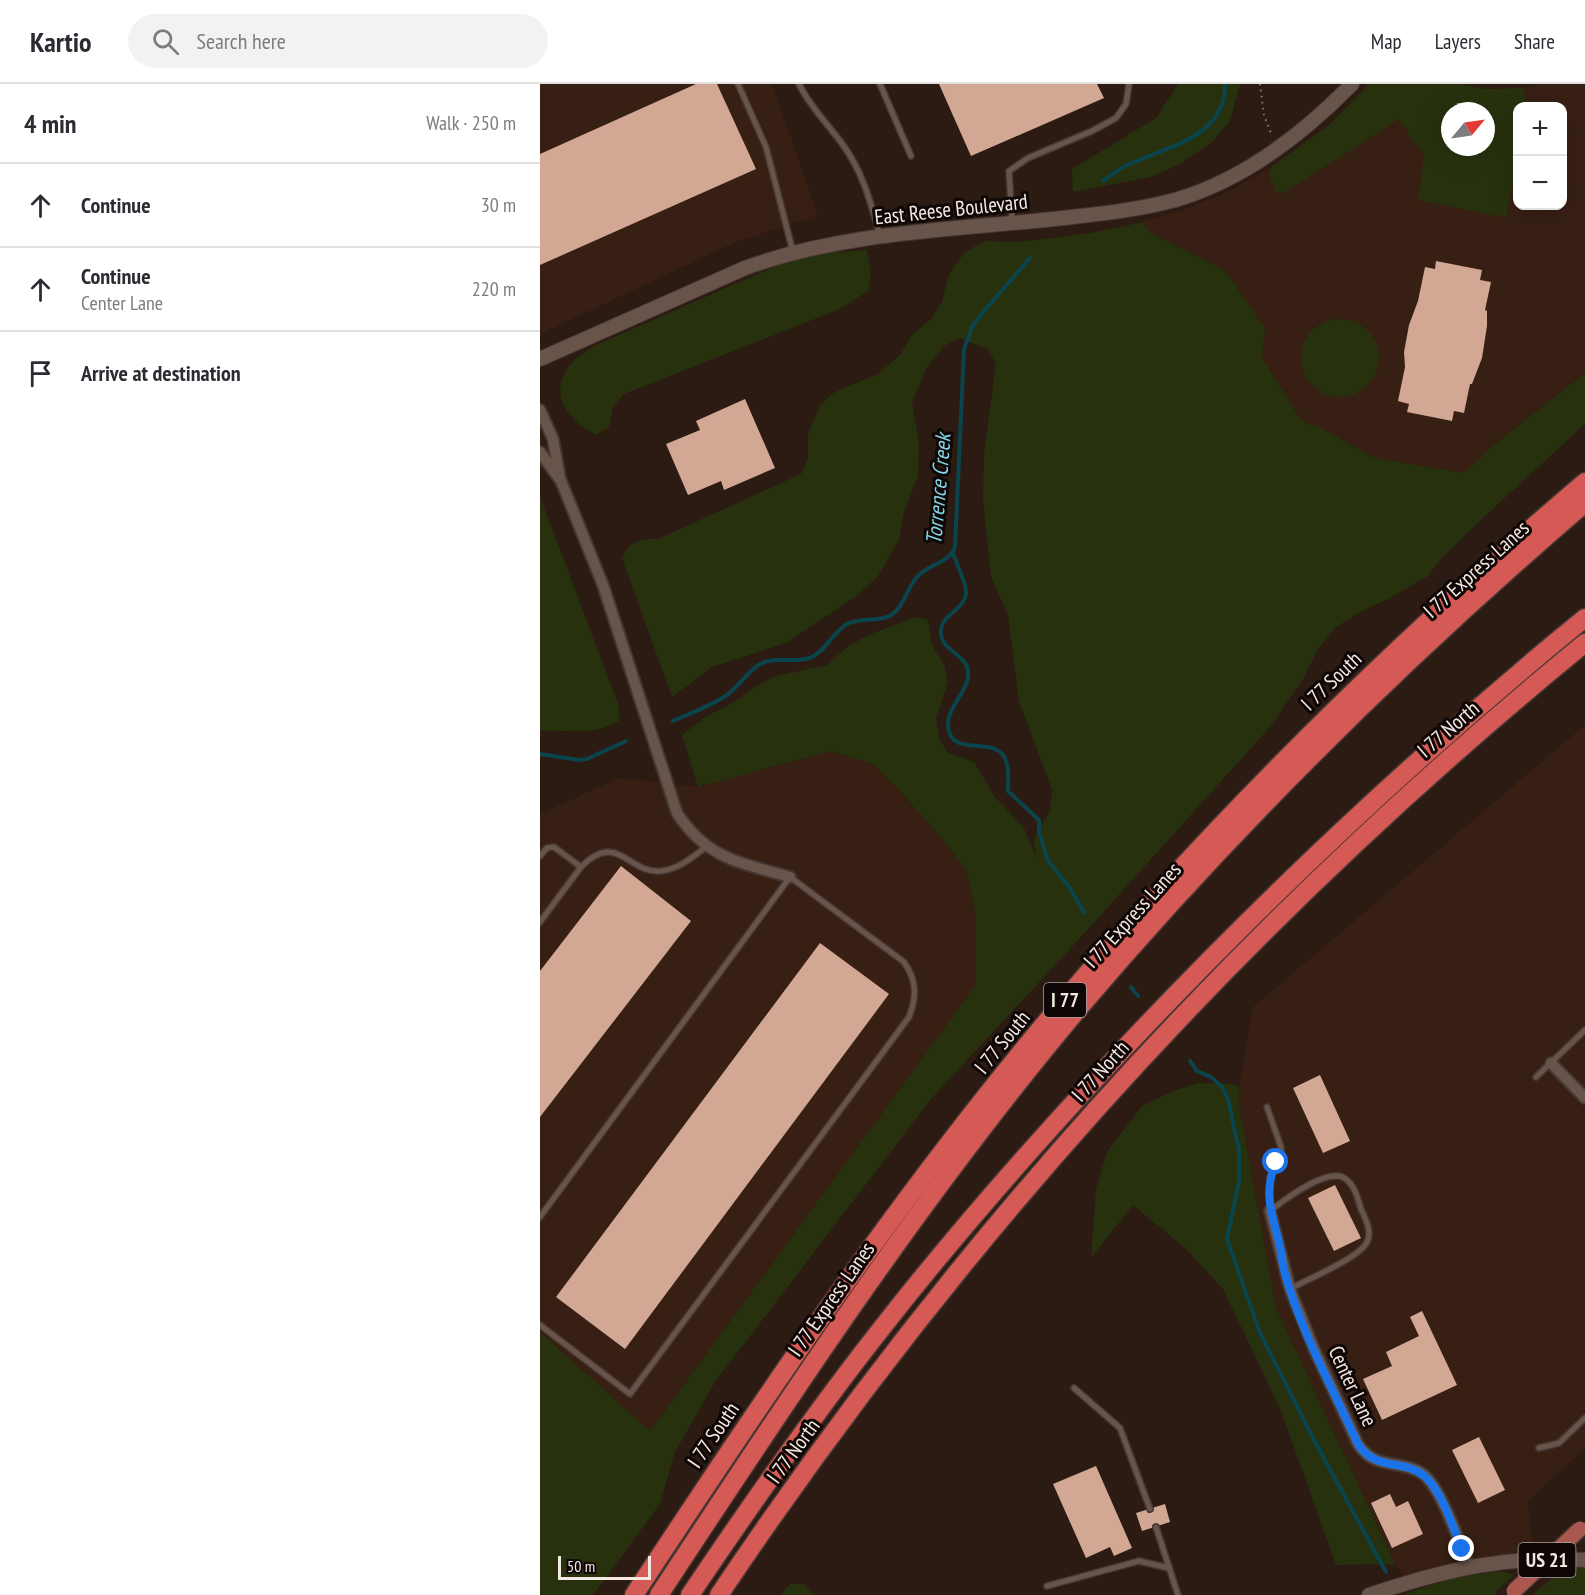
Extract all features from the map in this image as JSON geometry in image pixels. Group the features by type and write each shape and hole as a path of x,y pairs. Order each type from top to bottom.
{"highway":[{"name":"I 77 South","path":"634,1595 839,1291 950,1143 1065,1000 1187,861 1315,729 1449,601 1585,482"},
{"name":"I 77 Express Lanes","path":"659,1595 777,1415 862,1293 964,1154 1078,1010 1199,872 1326,740 1459,613 1585,503"},
{"path":"690,1595 783,1461 886,1323 1003,1182 1088,1088 1194,974 1319,850 1459,723 1585,618"},
{"name":"I 77 North","path":"719,1595 802,1475 904,1338 1019,1196 1140,1059 1333,864 1472,738 1585,643"}],"main road":[{"name":"US 21","path":"1514,1591 1580,1529"}],"street":[{"name":"East Reese Boulevard","path":"540,359 745,268 793,252 880,238 1117,212 1177,199 1221,181 1279,148 1312,123 1352,84"},
{"path":"540,410 553,439 561,481 603,585 677,813 689,831 706,847 732,860 790,877"},
{"path":"540,452 561,481"},
{"path":"1551,1063 1585,1098"},
{"name":"Center Lane","path":"1270,1211 1290,1289 1314,1348 1362,1450 1374,1459 1415,1470 1430,1480 1469,1566"},
{"path":"1369,1595 1469,1566 1524,1559 1585,1560"}],"lane":[{"path":"738,84 766,147 793,252"},
{"path":"799,84 805,98 844,146 866,185 880,238"},
{"path":"880,84 911,156"},
{"path":"1012,224 1010,171 1028,158 1092,131 1116,118 1126,104 1129,84"},
{"path":"540,856 547,848 555,847 581,867"},
{"path":"540,922 589,859 608,852 618,853 648,870 661,871 674,868 706,847"},
{"path":"540,1217 790,877 904,962 912,974 915,986 915,1000 909,1017 630,1394 540,1325"},
{"path":"1536,1077 1585,1030"},
{"path":"1268,1107 1281,1148 1270,1177 1270,1211"},
{"path":"1270,1211 1320,1179 1341,1176 1348,1180 1353,1188 1369,1227 1369,1238 1356,1254 1290,1289"},
{"path":"1074,1388 1120,1428 1150,1509"},
{"path":"1539,1448 1559,1443 1585,1418"},
{"path":"1156,1527 1178,1595"},
{"path":"1047,1587 1139,1561 1169,1568"}],"path":[{"path":"1260,84 1266,122 1279,148"}],"shaded area":[{"path":"540,84 772,84 818,215 736,242 540,334"},
{"path":"1369,84 1457,84 1485,89 1515,89 1541,84 1585,84 1585,373 1501,439 1463,473 1375,458 1323,429 1301,420 1262,357 1265,328 1225,270 1149,232 1143,222 1186,209 1232,190 1271,167 1328,126"},
{"path":"1585,725 1585,1448 1528,1502 1534,1559 1408,1582 1395,1564 1276,1308 1238,1100 1252,1008"},
{"path":"830,751 871,763 940,836 966,870 976,915 975,987 650,1431 540,1332 540,814 619,778 698,787"}],"green space":[{"path":"1178,84 1240,84 1230,121 1211,143 1178,165 1151,177 1073,192 1072,169 1156,118"},
{"path":"1369,84 1457,84 1485,89 1523,88 1525,102 1513,102 1513,182 1506,218 1418,200 1424,156 1399,119 1284,193 1277,194 1269,176 1271,167 1328,126"},
{"path":"1143,222 1149,232 1225,270 1265,328 1262,357 1301,420 1323,429 1375,458 1463,473 1501,439 1585,373 1585,424 1483,518 1441,559 1428,576 1335,628 1317,651 1303,679 1270,727 931,1099 715,1382 674,1454 660,1504 593,1595 540,1595 540,1332 650,1431 975,986 976,915 966,870 940,836 871,763 830,751 698,787 682,735 707,716 776,676 827,665 846,648 866,636 915,617 928,620 931,640 944,664 948,682 936,719 939,738 947,752 974,762 995,797 1024,828 1036,857 1034,838 1050,811 1052,790 1019,701 1008,615 991,577 983,500 984,454 996,364 988,349 959,338 944,346 927,367 912,403 919,442 918,476 904,512 899,540 878,576 858,595 786,643 712,667 672,697 622,558 628,548 636,542 658,539 801,474 808,459 808,434 820,405 835,392 878,374 900,355 912,335 931,319 942,302 949,274 964,253 984,241 1020,242 1090,233"},
{"path":"867,250 871,273 868,291 840,309 624,394 613,407 609,427 596,435 577,422 564,406 560,386 563,376 573,362 596,345 776,266 824,253"},
{"path":"1340,319 1355,322 1367,331 1376,343 1379,358 1376,373 1367,385 1355,394 1340,397 1325,394 1313,385 1304,373 1301,358 1304,343 1313,331 1325,322"},
{"path":"540,497 619,706 619,721 599,729 540,731"},
{"path":"1197,1083 1232,1084 1240,1087 1238,1100 1276,1308 1395,1564 1336,1565 1281,1411 1223,1289 1186,1249 1133,1205 1091,1258 1096,1189 1107,1152 1143,1105"},
{"path":"1568,1565 1585,1567 1585,1595 1532,1595"},
{"path":"1501,1571 1514,1575 1496,1591 1496,1595 1401,1595 1458,1576"},
{"path":"790,1584 804,1584 814,1595 781,1595"}],"building":[{"path":"696,84 717,84 756,169 540,265 540,154"},
{"path":"939,84 1097,84 1104,98 971,156"},
{"path":"1436,261 1482,270 1480,280 1491,282 1485,310 1487,311 1487,326 1482,358 1472,384 1470,384 1464,413 1454,411 1452,421 1407,412 1409,404 1398,401 1405,367 1404,352 1409,325 1418,301 1425,267 1435,269"},
{"path":"745,399 775,468 724,490 721,481 688,495 666,444 700,430 696,421"},
{"path":"621,866 691,921 540,1117 540,971"},
{"path":"820,943 889,994 625,1349 556,1297"},
{"path":"1320,1075 1350,1141 1323,1153 1293,1088"},
{"path":"1335,1185 1361,1238 1334,1251 1308,1198"},
{"path":"1422,1311 1457,1385 1382,1420 1363,1379 1392,1366 1386,1352 1419,1336 1410,1317"},
{"path":"1479,1437 1505,1490 1478,1503 1452,1450"},
{"path":"1096,1466 1132,1548 1114,1556 1110,1547 1086,1558 1053,1484"},
{"path":"1390,1494 1396,1507 1408,1501 1423,1534 1392,1548 1371,1503"},
{"path":"1165,1504 1170,1522 1142,1531 1136,1513"}],"waterway":[{"name":"Torrence Creek","path":"1103,181 1123,168 1177,145 1205,128 1216,116 1223,102 1225,84"},
{"name":"Torrence Creek","path":"673,721 727,695 760,664 772,660 810,658 847,624 858,620 890,616 899,608 916,578 953,552 964,349 972,327 979,317 1030,258"},
{"path":"953,553 966,592 962,603 944,622 941,633 946,645 966,664 968,678 949,718 950,735 962,744 989,747 1003,755 1008,767 1008,791 1039,820 1039,832 1048,861 1068,885 1084,912"},
{"name":"Torrence Creek","path":"540,754 579,760 587,759 626,741"},
{"path":"1131,987 1138,996"},
{"path":"1190,1061 1197,1071 1211,1077 1222,1087 1228,1099 1239,1150 1239,1181 1227,1239 1260,1333 1314,1440 1386,1572"}],"route":[{"path":"1276,1162 1269,1182 1270,1211 1284,1270 1301,1319 1358,1444 1367,1455 1374,1459 1390,1465 1407,1467 1430,1480 1462,1549"}]}
